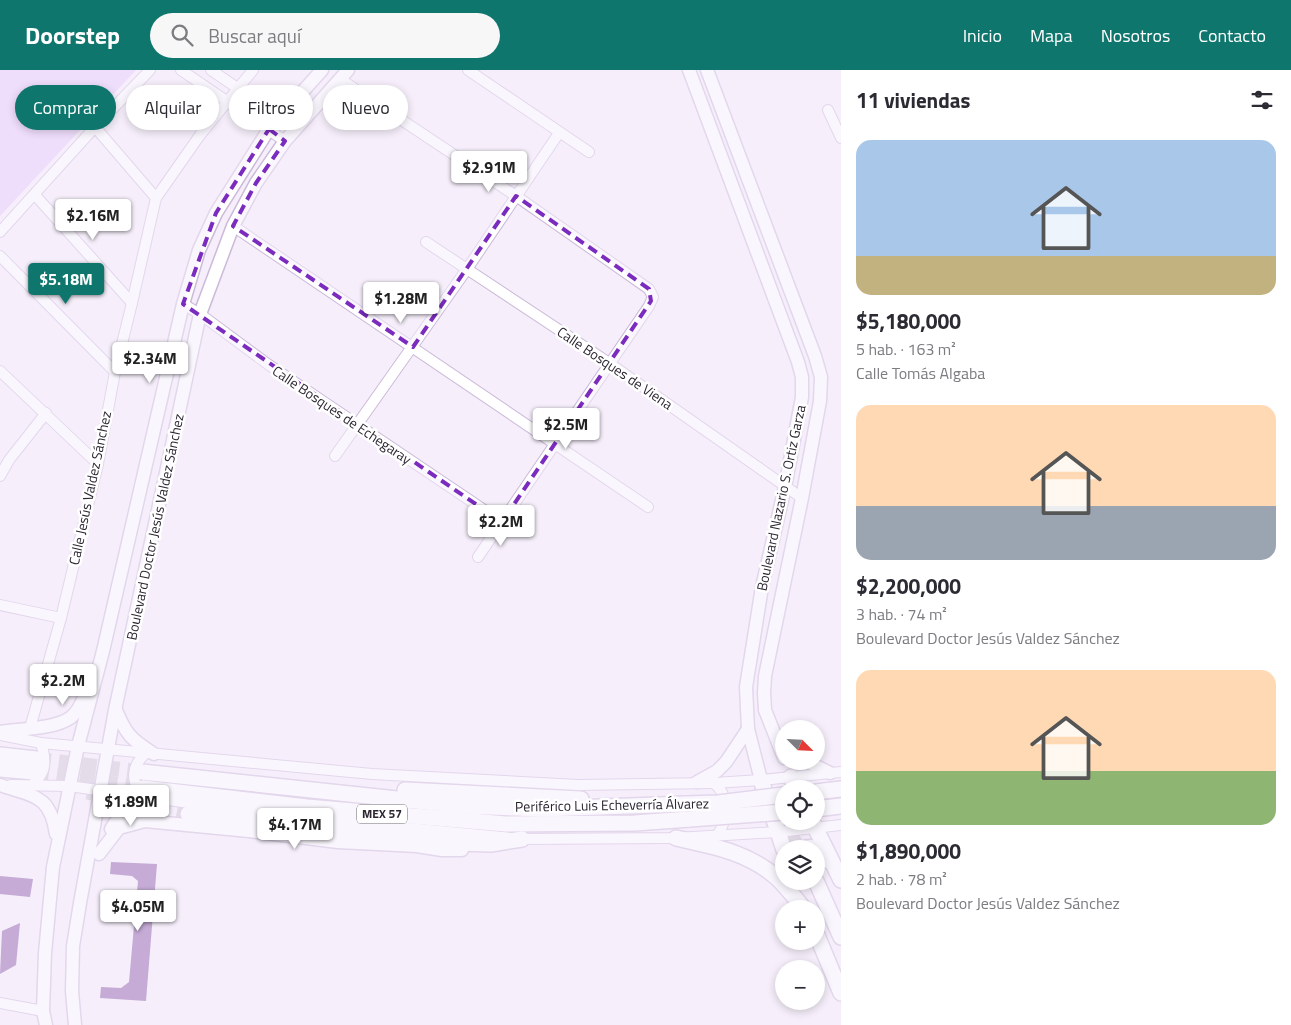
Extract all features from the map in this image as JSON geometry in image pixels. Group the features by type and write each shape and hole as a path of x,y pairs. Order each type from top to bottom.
{"highway":[{"path":"0,755 33,774"},
{"path":"0,769 33,774"},
{"name":"Periférico Luis Echeverría Álvarez","path":"142,772 463,806 532,809 686,804 775,796"},
{"name":"Boulevard Nazario S. Ortiz Garza","path":"760,780 781,840"},
{"path":"302,789 335,783 414,791 518,797 591,799 709,798"},
{"path":"825,791 841,789"},
{"name":"Periférico Luis Echeverría Álvarez","path":"143,792 506,824 635,823 775,813"},
{"path":"825,808 841,806"},
{"path":"188,814 298,828 484,844 522,839"},
{"path":"385,825 467,827 506,824"},
{"path":"816,830 838,874"},
{"path":"676,838 732,851 749,859 776,877 797,900"},
{"path":"825,858 838,874"},
{"path":"820,890 841,937"},
{"path":"823,950 841,993"}],"main road":[{"name":"Boulevard Doctor Jesús Valdez Sánchez","path":"308,85 322,70"},
{"name":"Boulevard Nazario S. Ortiz Garza","path":"689,70 802,377 802,398 785,487 762,587 746,687 748,729 760,780"},
{"name":"Boulevard Nazario S. Ortiz Garza","path":"707,70 816,356 821,377 820,401 802,498 765,676 765,710 774,731"},
{"name":"Boulevard Doctor Jesús Valdez Sánchez","path":"313,109 344,74"},
{"name":"Boulevard Doctor Jesús Valdez Sánchez","path":"46,1025 43,1011 52,868 78,746 103,651 183,304 199,250 216,213 268,130"},
{"name":"Boulevard Doctor Jesús Valdez Sánchez","path":"75,1025 72,992 73,946 80,903 108,749 200,314 233,226 256,182 294,130"},
{"path":"722,159 739,152"},
{"path":"0,733 52,725 70,718 78,710 103,651"},
{"path":"116,710 128,735 150,754"},
{"path":"697,782 717,771 726,762 748,729"},
{"path":"0,785 33,796 46,804 53,818 57,845"},
{"path":"80,903 99,854 114,823 135,807 162,798"},
{"path":"99,854 119,828 145,821 338,842 417,846 442,850 476,849 484,844"}],"street":[{"path":"116,105 150,70"},
{"path":"181,70 227,101"},
{"path":"212,70 233,85"},
{"name":"Calle Jesús Valdez Sánchez","path":"241,85 253,70"},
{"path":"468,70 589,152"},
{"path":"344,74 649,289 653,297 649,306 478,557"},
{"name":"Calle Jesús Valdez Sánchez","path":"30,728 61,618 98,464 114,372 132,304 156,198 200,135 227,101"},
{"path":"828,110 841,138"},
{"path":"0,232 92,130"},
{"path":"98,130 156,198"},
{"path":"270,130 285,141"},
{"path":"335,456 413,347 559,133"},
{"path":"35,195 132,304"},
{"path":"233,226 648,507"},
{"name":"Calle Bosques de Viena","path":"426,242 609,363 802,498"},
{"path":"0,256 114,372"},
{"name":"Calle Bosques de Echegaray","path":"183,304 200,314 269,365 502,522"},
{"path":"0,371 98,464"},
{"path":"0,476 9,460 46,413"},
{"path":"0,605 61,618"},
{"path":"0,733 40,743 372,774 578,785 714,783 760,780 775,781"},
{"path":"33,774 40,778 44,769 45,757 40,743"},
{"path":"150,754 140,759 135,766 134,783 138,790 162,798 282,816 522,839 676,838 788,830"},
{"path":"805,780 836,772"},
{"path":"0,785 33,774 69,786 100,791 143,792"},
{"path":"714,783 721,789 725,799 724,827 717,836"},
{"path":"825,825 841,825"},
{"path":"0,1003 43,1011"}],"highlighted area":[{"path":"269,129 285,141 256,183 233,226 413,347 516,196 649,289 651,301 502,522 183,304 216,213"}],"shaded area":[{"path":"0,70 136,70 116,91 116,85 15,85 15,130 80,130 0,216"}],"building":[{"path":"111,862 157,864 146,1001 100,998 101,987 121,988 129,982 138,881 132,876 110,874"},
{"path":"0,876 33,879 30,897 0,894"},
{"path":"20,923 16,965 0,974 2,931"}],"tunnel":[{"path":"36,759 142,772"},
{"path":"34,772 143,788"},
{"path":"87,792 188,814"},
{"path":"727,802 758,812 786,831 794,840"}]}
